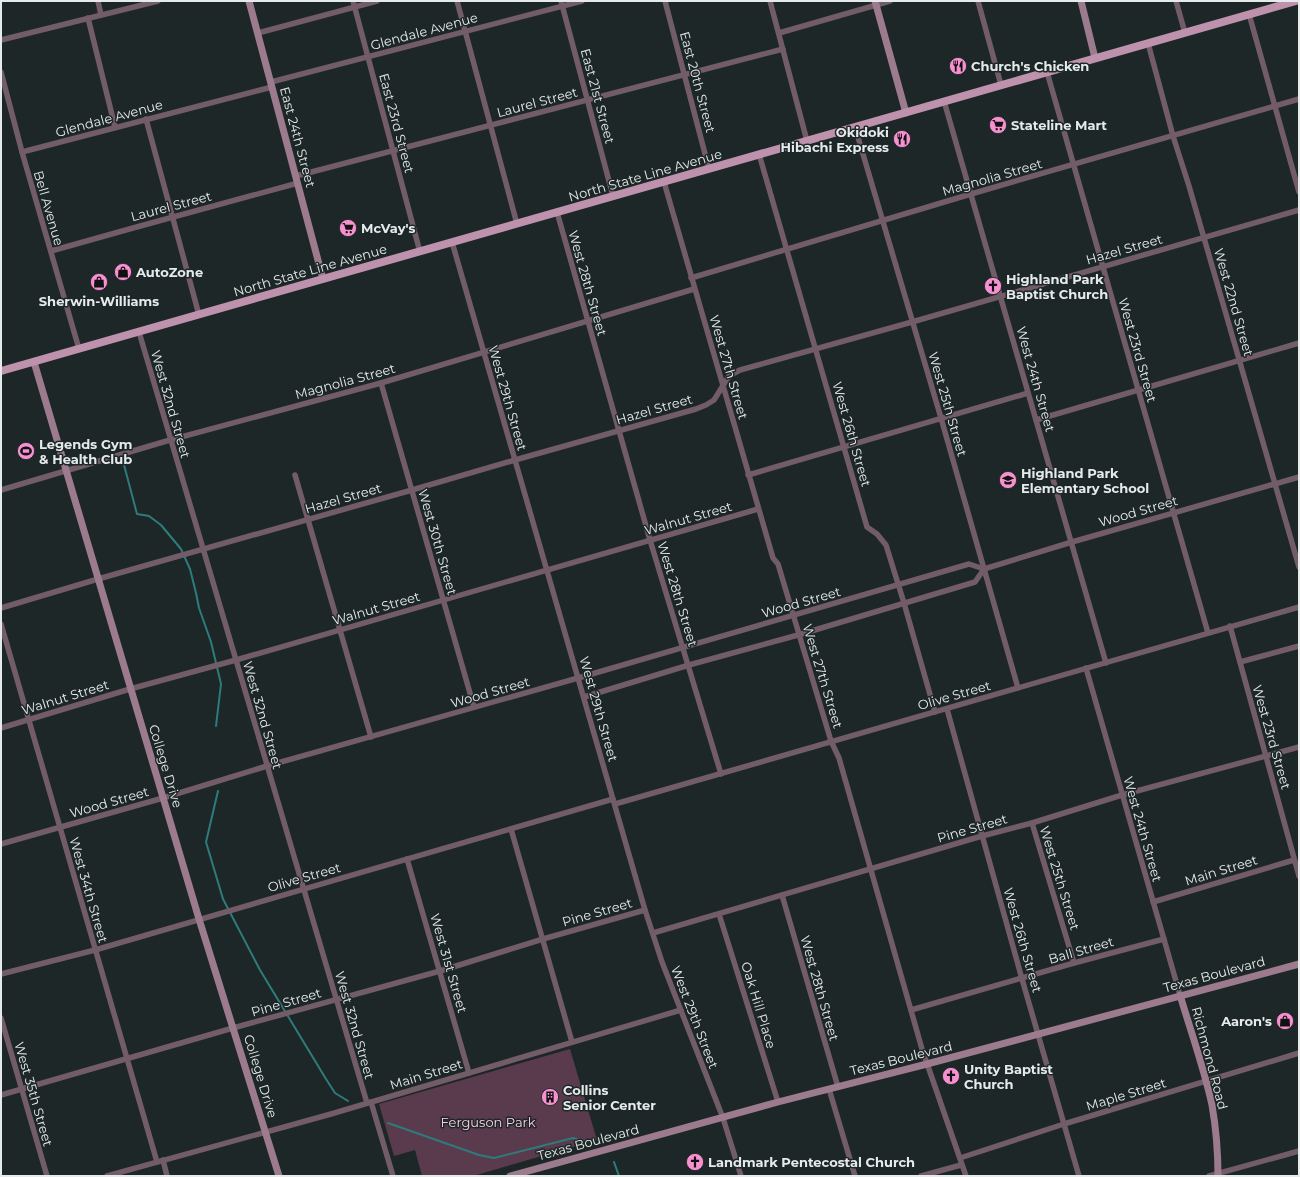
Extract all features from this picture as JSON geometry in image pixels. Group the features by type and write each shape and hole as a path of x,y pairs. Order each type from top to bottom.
{"main road":[{"name":"North State Line Avenue","path":"1,371 1290,2"}],"street":[{"path":"98,1 102,15"},
{"path":"1,40 158,1"},
{"name":"East 24th Street","path":"249,1 324,279"},
{"path":"258,33 354,4 377,1"},
{"path":"457,1 517,224"},
{"name":"Glendale Avenue","path":"22,152 271,85 368,57 465,32 562,4 582,1"},
{"name":"East 20th Street","path":"665,1 709,169"},
{"path":"770,1 807,141"},
{"path":"779,33 875,3 890,1"},
{"path":"978,1 1001,85"},
{"path":"1081,1 1095,58"},
{"path":"1176,1 1185,33"},
{"path":"875,3 906,112"},
{"name":"East 23rd Street","path":"354,4 420,252"},
{"name":"East 21st Street","path":"562,4 613,196"},
{"path":"1249,14 1299,192"},
{"path":"88,18 115,127"},
{"name":"West 22nd Street","path":"1148,43 1173,136 1299,567"},
{"name":"Laurel Street","path":"51,251 173,217 393,151 783,49"},
{"name":"Bell Avenue","path":"1,72 22,152 79,349"},
{"name":"West 23rd Street","path":"1047,72 1208,633"},
{"name":"Magnolia Street","path":"691,278 971,194 1299,99"},
{"name":"West 24th Street","path":"944,102 1106,663"},
{"path":"146,119 200,315"},
{"name":"West 25th Street","path":"855,127 941,418 1018,688"},
{"name":"West 26th Street","path":"759,154 867,527 877,534 886,545 935,712"},
{"name":"West 27th Street","path":"664,182 772,558 778,564 798,635 831,741 839,758 927,1064 966,1176"},
{"name":"Hazel Street","path":"1,608 178,556 696,409 714,400 729,376 740,370 1299,210"},
{"name":"West 28th Street","path":"557,212 650,540 721,774"},
{"name":"West 29th Street","path":"452,242 645,910 681,1010 723,1118 741,1176"},
{"name":"Magnolia Street","path":"1,490 170,440 381,383 694,289"},
{"name":"West 32nd Street","path":"139,332 336,999 393,1176"},
{"path":"1036,420 1299,343"},
{"name":"College Drive","path":"34,362 199,919 279,1176"},
{"name":"West 30th Street","path":"381,383 474,707"},
{"path":"748,474 1028,393"},
{"path":"295,475 371,737"},
{"name":"Wood Street","path":"1,844 163,798 267,766 899,586 969,564 984,569 1299,476"},
{"name":"Walnut Street","path":"1,728 130,689 236,660 758,509"},
{"path":"584,697 975,582 984,569"},
{"name":"Olive Street","path":"1,974 95,950 511,829 721,774 1299,607"},
{"name":"West 34th Street","path":"1,624 127,1059 160,1161 168,1176"},
{"name":"West 23rd Street","path":"1230,626 1299,876"},
{"path":"1240,662 1299,646"},
{"name":"West 24th Street","path":"1086,668 1180,995"},
{"name":"West 26th Street","path":"947,709 1022,979 1079,1176"},
{"name":"Pine Street","path":"653,933 982,836 1032,823 1122,795 1299,747"},
{"name":"West 25th Street","path":"1032,823 1074,963"},
{"path":"511,829 572,1042"},
{"path":"1292,850 1299,848"},
{"name":"West 31st Street","path":"407,859 469,1073"},
{"name":"Main Street","path":"1153,902 1294,860"},
{"name":"West 28th Street","path":"782,895 838,1087"},
{"name":"Pine Street","path":"1,1095 282,1014 440,971 543,939 645,910"},
{"name":"Oak Hill Place","path":"719,914 778,1102"},
{"name":"Ball Street","path":"911,1010 1074,963 1164,939"},
{"name":"Texas Boulevard","path":"510,1176 778,1102 927,1064 1299,964"},
{"name":"Richmond Road","path":"1180,995 1212,1107 1215,1126 1218,1175"},
{"name":"Main Street","path":"107,1176 369,1103 681,1010"},
{"name":"West 35th Street","path":"1,1018 47,1176"},
{"name":"Maple Street","path":"921,1176 1064,1124 1299,1053"},
{"path":"829,1089 855,1176"},
{"path":"1209,1176 1218,1175 1299,1151"}],"green space":[{"name":"Ferguson Park","path":"570,1049 597,1140 473,1176 422,1176 415,1150 394,1156 379,1104"}],"waterway":[{"path":"123,461 137,514 149,516 161,525 181,549 190,569 199,608 211,642 221,684 216,726"},
{"path":"218,791 206,842 223,899 260,970 326,1079 335,1093 348,1101"},
{"path":"388,1123 479,1155 494,1158 573,1138 580,1140"},
{"path":"614,1162 619,1176"}],"place":[{"name":"Church's Chicken","path":"958,66"},
{"name":"Stateline Mart","path":"998,125"},
{"name":"Okidoki Hibachi Express","path":"902,139"},
{"name":"McVay's","path":"348,228"},
{"name":"AutoZone","path":"123,272"},
{"name":"Sherwin-Williams","path":"99,282"},
{"name":"Highland Park Baptist Church","path":"993,286"},
{"name":"Legends Gym & Health Club","path":"26,451"},
{"name":"Highland Park Elementary School","path":"1008,480"},
{"name":"Aaron's","path":"1285,1021"},
{"name":"Unity Baptist Church","path":"951,1076"},
{"name":"Collins Senior Center","path":"550,1097"},
{"name":"Landmark Pentecostal Church","path":"695,1162"}]}
